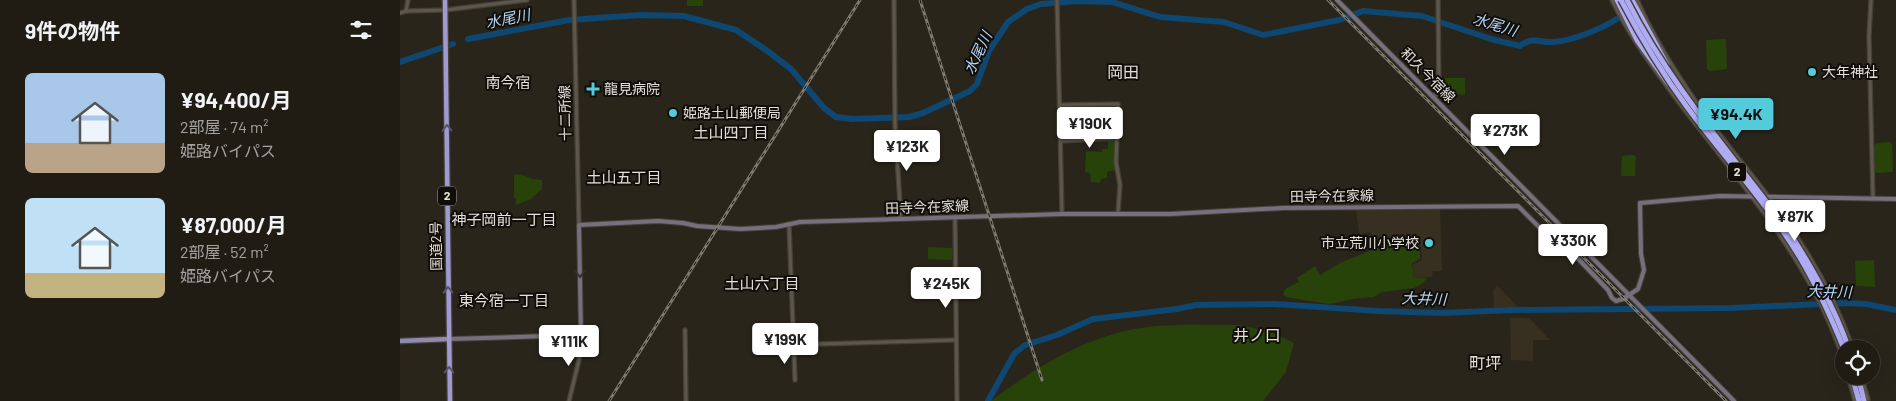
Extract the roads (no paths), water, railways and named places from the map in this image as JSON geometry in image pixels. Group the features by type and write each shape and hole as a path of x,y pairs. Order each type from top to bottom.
{"highway":[{"name":"国道2号","path":"445,0 450,401"},
{"path":"1617,0 1637,40 1660,74 1679,91"},
{"name":"2","path":"1621,0 1646,46 1798,255 1826,306 1840,340"},
{"name":"2","path":"1627,0 1679,91 1793,238 1824,291 1847,340"},
{"path":"1632,0 1679,91"},
{"path":"1855,385 1859,401"},
{"path":"1862,385 1866,400"}],"main road":[{"name":"和久今宿線","path":"1337,0 1734,401"},
{"path":"1629,296 1638,289 1644,270 1640,254 1640,203 1720,196 1896,199"},
{"name":"田寺今在家線","path":"579,225 658,221 740,229 800,222 955,217 1118,213 1170,214 1302,208 1518,206 1552,240 1563,243 1608,290 1614,301 1623,300 1629,296"},
{"path":"400,341 581,335 579,225"}],"street":[{"path":"406,11 408,0"},
{"path":"400,11 445,10 527,0"},
{"name":"十二所線","path":"574,0 579,225"},
{"path":"894,0 895,125 900,219"},
{"path":"1058,0 1062,214"},
{"path":"1431,95 1436,95 1439,89 1438,0"},
{"path":"1612,0 1623,22 1645,57 1751,196 1804,272 1819,300 1835,340"},
{"path":"1637,0 1670,60 1710,121 1769,197 1803,246 1838,311 1848,340"},
{"path":"1871,0 1869,36 1873,198"},
{"path":"1060,105 1118,104 1116,162 1120,185 1118,213"},
{"path":"1061,141 1117,138"},
{"path":"955,217 957,401"},
{"path":"789,224 795,380"},
{"path":"685,330 686,401"},
{"path":"569,401 579,360 581,335"},
{"path":"794,348 820,344 955,340"},
{"path":"1850,385 1854,401"}],"waterway":[{"name":"水尾川","path":"468,39 569,20 641,15 684,16 736,30 791,69 824,108 836,117 852,119 909,117 923,113 970,91 977,84 989,51 1008,22 1027,9 1041,4 1077,1 1112,2 1160,17 1224,22 1263,35 1339,20 1363,11 1422,16 1491,39 1520,46 1528,41 1553,42 1581,36 1601,28 1625,13"},
{"name":"水尾川","path":"400,62 453,44"},
{"name":"大井川","path":"988,401 1014,354 1025,345 1057,335 1093,319 1196,305 1275,304 1442,313 1511,310 1731,308 1844,303 1866,304 1896,310"}],"railway":[{"path":"609,401 860,0"},
{"path":"920,0 1042,380"},
{"path":"1328,0 1726,401"}],"place":[{"name":"大年神社","path":"1812,72"},
{"name":"龍見病院","path":"593,89"},
{"name":"姫路土山郵便局","path":"673,113"},
{"name":"市立荒川小学校","path":"1429,243"}],"district":[{"name":"岡田","path":"1123,72"},
{"name":"南今宿","path":"508,83"},
{"name":"土山四丁目","path":"731,133"},
{"name":"土山五丁目","path":"624,178"},
{"name":"神子岡前一丁目","path":"504,220"},
{"name":"土山六丁目","path":"762,284"},
{"name":"東今宿一丁目","path":"504,301"},
{"name":"井ノ口","path":"1257,335"},
{"name":"町坪","path":"1485,363"}]}
